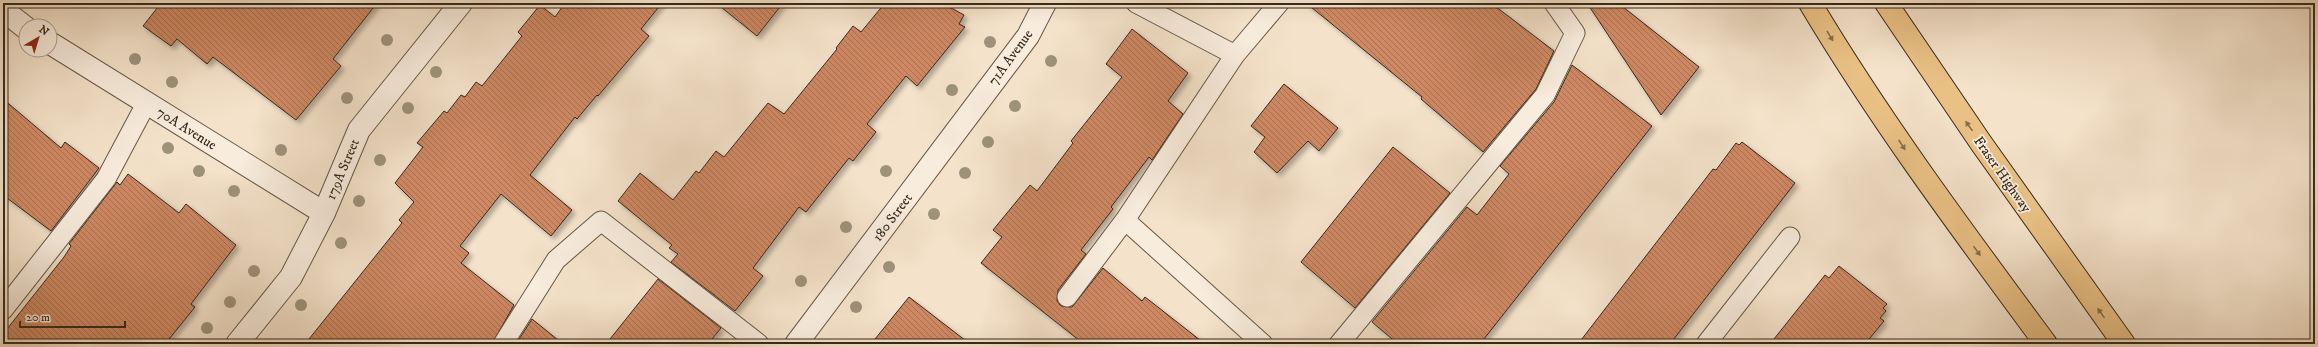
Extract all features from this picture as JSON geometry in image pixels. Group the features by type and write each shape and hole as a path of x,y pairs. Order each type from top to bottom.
{"main road":[{"path":"1810,3 1837,48 1924,179 2046,344"},
{"name":"Fraser Highway","path":"1886,3 1981,143 2124,344"}],"street":[{"name":"179A Street","path":"237,344 291,277 324,213 359,130 461,3"},
{"name":"71A Avenue","path":"987,90 1028,36 1045,3"},
{"path":"3,10 18,22"},
{"name":"70A Avenue","path":"58,48 324,213"},
{"name":"180 Street","path":"796,344 987,90"}],"lane":[{"path":"1136,3 1235,55"},
{"path":"1067,297 1125,220 1235,55 1279,3"},
{"path":"1339,344 1545,95 1575,33 1554,3"},
{"path":"3,310 106,179 147,102"},
{"path":"1125,220 1263,344"},
{"path":"503,344 556,260 601,221 759,344"},
{"path":"1706,344 1790,237"}],"building":[{"path":"161,3 377,3 333,59 341,66 296,120 213,57 207,64 177,39 171,46 143,26"},
{"path":"565,3 662,3 641,29 649,36 577,119 575,117 530,175 572,210 551,236 501,194 460,246 469,253 461,263 514,305 492,344 305,344 402,223 399,220 414,202 395,183 423,147 417,143 444,111 447,113 461,95 465,97 476,82 482,86 522,36 518,32 540,5 555,17"},
{"path":"716,3 783,3 757,36"},
{"path":"885,3 942,3 964,15 959,24 965,27 917,86 906,76 867,124 876,132 853,161 849,158 806,212 799,207 753,268 763,276 735,311 671,262 678,254 669,248 672,245 618,201 640,173 673,200 696,171 699,173 716,151 724,157 768,103 784,114 837,49 836,48 853,26 861,32"},
{"path":"1306,3 1491,3 1554,51 1536,89 1483,152 1421,99 1422,97"},
{"path":"1587,3 1618,3 1699,67 1661,115"},
{"path":"1132,29 1188,73 1168,101 1183,114 1152,160 1149,157 1111,207 1113,209 1081,250 1086,254 1058,290 1057,301 1061,306 1072,307 1103,268 1142,301 1145,297 1205,344 1084,344 981,263 1002,237 993,230 1030,185 1037,191 1073,143 1071,141 1122,77 1106,64"},
{"path":"1572,65 1652,126 1480,344 1398,344 1372,322 1467,207 1477,215 1509,174 1500,166 1554,102"},
{"path":"1284,84 1338,128 1319,151 1308,141 1277,173 1254,152 1265,137 1251,126"},
{"path":"3,99 61,148 65,142 99,168 51,231 3,195"},
{"path":"1742,142 1795,183 1670,344 1578,344 1713,169 1716,170 1736,143 1739,145"},
{"path":"1393,147 1450,193 1355,308 1301,262"},
{"path":"128,174 179,213 186,204 236,245 191,304 195,307 165,344 3,344 3,334 64,257 71,246 69,244 117,182 120,185"},
{"path":"1839,266 1887,304 1883,308 1886,311 1880,318 1884,321 1865,344 1770,344 1825,275 1829,278"},
{"path":"658,279 721,328 708,344 606,344"},
{"path":"909,297 970,344 871,344"},
{"path":"532,319 563,344 516,344"}]}
